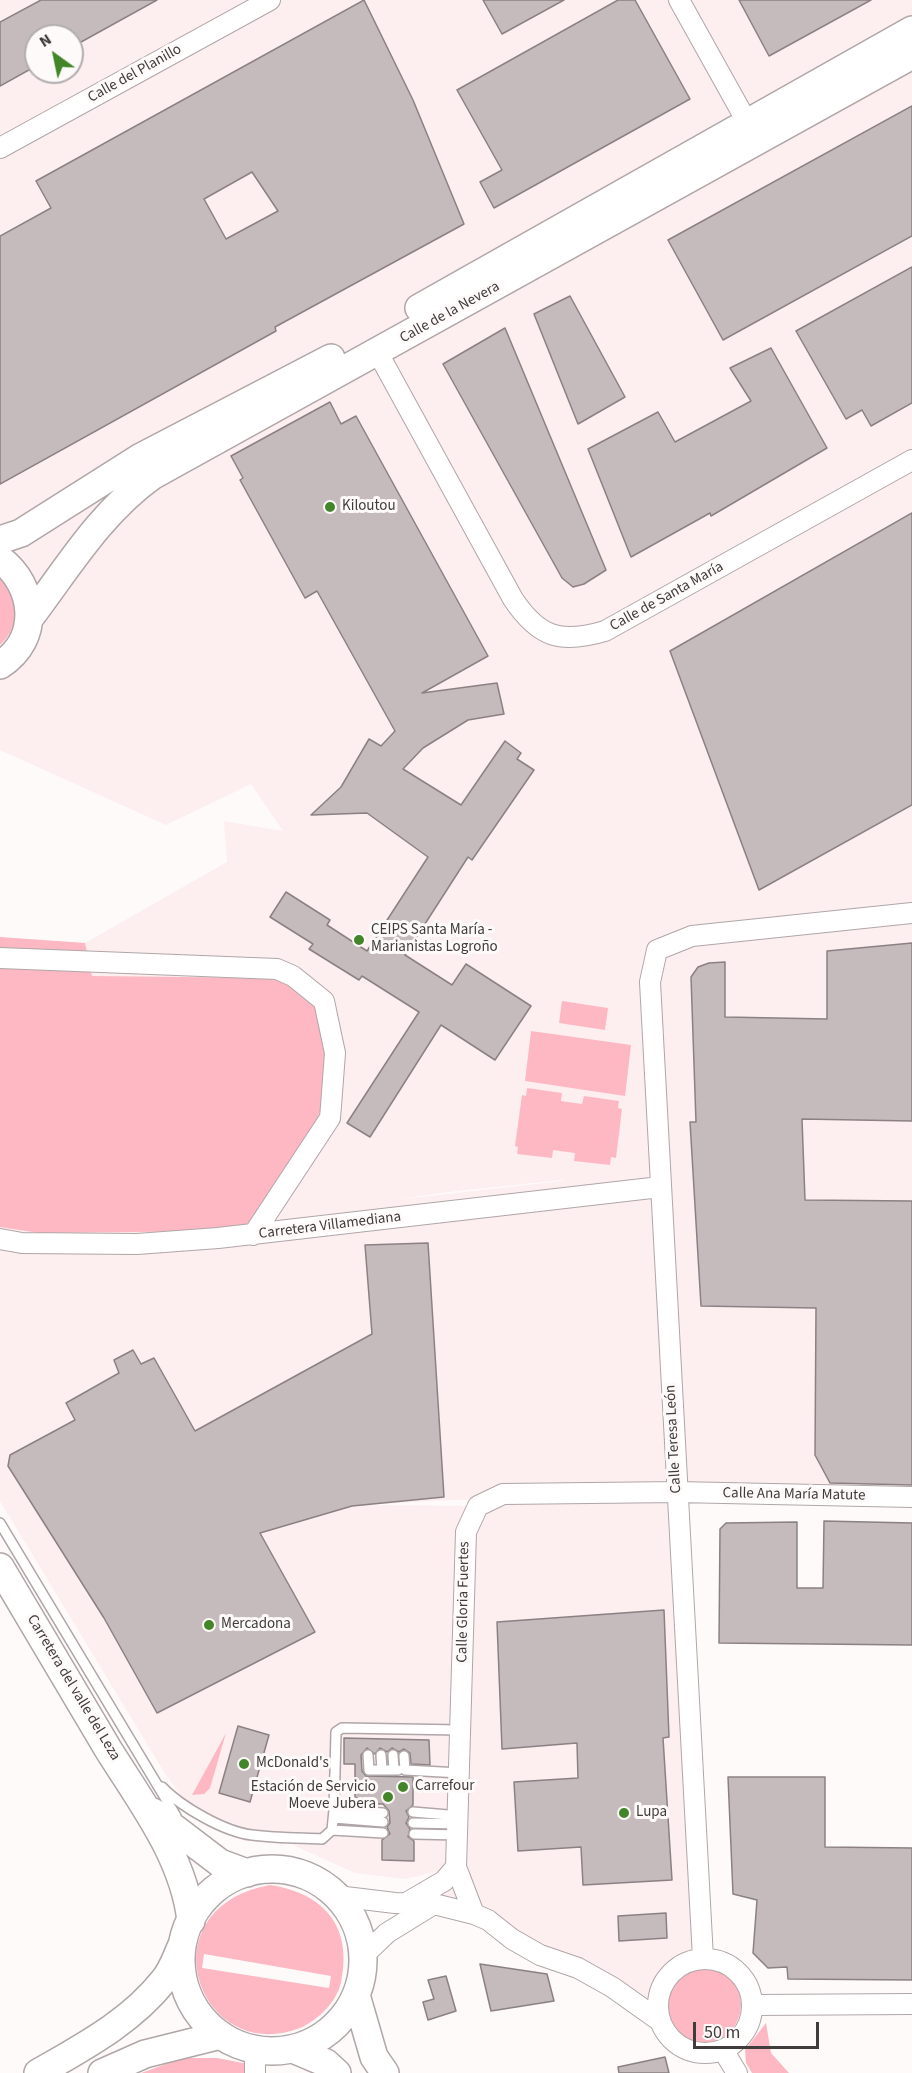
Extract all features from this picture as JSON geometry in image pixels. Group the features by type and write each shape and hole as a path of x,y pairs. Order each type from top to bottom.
{"main road":[{"name":"Calle de la Nevera","path":"0,540 21,533 141,457 347,349 912,30"},
{"name":"Calle de la Nevera","path":"29,619 98,526 125,495 152,476 378,353 912,55"},
{"path":"0,559 15,572 26,591 29,619 26,635 18,649 0,665"},
{"name":"Carretera del valle del Leza","path":"0,1567 147,1808 181,1878 189,1900 187,1932"},
{"name":"Carretera del valle del Leza","path":"147,1808 220,1863 247,1873"},
{"path":"38,2073 95,2040 138,2008 166,1979 187,1932 203,1902 220,1887 247,1873 274,1869 291,1871 323,1885 337,1896 356,1923 363,1956 356,1995 337,2024 324,2035 293,2049 255,2061 205,2022 193,2004 185,1985 182,1965 187,1932"},
{"path":"356,1995 374,2057 385,2073"},
{"path":"102,2073 145,2054 221,2035"},
{"path":"293,2049 326,2062 337,2073"}],"street":[{"name":"Calle del Planillo","path":"0,148 270,0"},
{"path":"679,0 747,122"},
{"name":"Calle de Santa María","path":"378,353 513,599 527,620 561,638 581,638 605,631 912,460"},
{"name":"Calle Teresa León","path":"703,1958 650,982 657,950 684,939 912,913"},
{"path":"0,958 277,969 293,976 324,1001 335,1053 330,1118 253,1235"},
{"name":"Carretera Villamediana","path":"0,1239 22,1243 137,1244 253,1235 660,1187"},
{"name":"Calle Ana María Matute","path":"677,1492 912,1497"},
{"name":"Calle Gloria Fuertes","path":"456,1867 461,1773 465,1532 478,1506 503,1494 677,1492"},
{"path":"408,1902 444,1881 456,1867 474,1914"},
{"path":"337,1896 394,1903 434,1904 488,1920 512,1939 540,1955 578,1968 633,2000 660,2021 672,2039 689,2050 704,2053 732,2046 747,2027 752,2004 746,1983 731,1966 718,1960 703,1958 689,1961 676,1968 663,1985 657,2007 660,2021"},
{"path":"363,1956 387,1933 434,1904"},
{"path":"633,2000 663,1985"},
{"path":"752,2004 912,2004"},
{"path":"723,2050 737,2073"}],"lane":[{"path":"0,1523 170,1809 206,1853"},
{"path":"153,1778 172,1798 192,1810 250,1835 322,1839 332,1830 336,1732 342,1728 366,1728 379,1734 461,1730"},
{"path":"366,1728 367,1739"},
{"path":"368,1755 369,1770 461,1773"},
{"path":"381,1755 382,1770"},
{"path":"393,1755 394,1770"},
{"path":"404,1756 405,1770"},
{"path":"413,1812 459,1825"},
{"path":"334,1814 383,1818"},
{"path":"413,1823 459,1825"},
{"path":"414,1834 459,1825"},
{"path":"332,1830 382,1833"}],"shaded area":[{"path":"0,0 912,0 912,1497 677,1493 703,1958 689,1961 676,1968 666,1979 659,1992 657,2007 646,2010 633,2000 434,1904 455,1868 405,1879 355,1873 291,1844 244,1841 204,1821 181,1796 164,1772 0,1501 0,937 85,943 227,862 224,821 283,831 251,784 166,825 0,750","holes":["562,1181 394,1200 448,1192","267,1214 273,1226 231,1230","490,1499 478,1506 367,1505 449,1500"]},
{"path":"0,574 13,601 15,619 8,636 0,645"},
{"path":"0,937 85,943 92,976 274,978 289,985 314,1005 325,1023 328,1040 321,1109 308,1142 254,1221 227,1231 39,1233 0,1227"},
{"path":"562,1001 608,1008 605,1030 559,1023"},
{"path":"531,1031 631,1045 625,1096 525,1081"},
{"path":"527,1088 562,1093 561,1101 582,1104 584,1096 619,1101 618,1108 622,1109 616,1158 611,1157 610,1165 574,1161 575,1153 553,1150 552,1158 517,1154 518,1147 515,1146 522,1095 526,1096"},
{"path":"226,1733 210,1788 204,1794 192,1795"},
{"path":"270,1885 289,1889 306,1896 319,1905 338,1929 343,1945 344,1962 339,1989 326,2009 300,2028 264,2034 234,2025 212,2006 199,1980 197,1951 207,1923 231,1899","holes":["204,1954 331,1976 329,1988 202,1968"]},
{"path":"696,1967 710,1967 724,1973 735,1984 739,1990 741,2005 739,2020 730,2032 718,2041 696,2043 682,2037 671,2026 665,2012 665,1998 671,1984 682,1973"},
{"path":"766,2023 771,2053 789,2073 752,2073 746,2063 745,2050"},
{"path":"183,2058 217,2058 264,2067 264,2073 141,2073"}],"building":[{"path":"41,0 157,0 84,40 84,24 24,24 24,73 0,86 0,22"},
{"path":"364,0 413,100 464,224 275,327 276,331 0,484 0,236 51,208 36,181","holes":["252,172 278,211 226,239 204,199"]},
{"path":"483,0 564,0 502,34"},
{"path":"618,0 635,0 690,99 494,208 480,182 502,170 457,90"},
{"path":"739,0 871,0 769,56"},
{"path":"912,106 912,236 723,340 668,240"},
{"path":"912,267 912,403 871,426 862,410 846,419 796,331"},
{"path":"570,296 625,397 578,424 534,314"},
{"path":"505,328 606,570 584,584 573,587 562,578 443,364"},
{"path":"771,348 827,448 711,516 710,513 631,557 588,449 658,412 675,442 751,401 730,368"},
{"path":"330,402 341,424 356,416 488,656 422,693 497,683 504,714 468,720 423,748 403,769 461,805 505,741 521,753 517,759 534,770 472,860 468,857 405,955 452,985 466,964 531,1006 495,1060 441,1025 370,1137 347,1123 419,1012 362,976 359,980 309,949 313,944 270,917 286,892 330,920 327,925 367,951 428,857 367,813 311,815 341,787 369,739 381,746 395,731 317,591 305,598 240,480 243,478 231,456"},
{"path":"912,513 912,805 759,890 670,651"},
{"path":"912,943 912,1121 802,1119 805,1200 912,1201 912,1485 830,1483 815,1455 816,1308 701,1306 690,1122 696,1122 691,977 698,967 709,963 725,962 725,1017 827,1019 827,951"},
{"path":"428,1243 444,1497 352,1506 260,1533 315,1632 157,1713 104,1618 8,1466 10,1455 75,1420 66,1403 119,1373 114,1360 133,1350 141,1364 154,1358 195,1431 372,1334 365,1245"},
{"path":"824,1521 912,1523 912,1645 719,1643 720,1529 726,1523 797,1522 797,1588 823,1588"},
{"path":"664,1610 669,1737 663,1738 672,1880 583,1885 581,1847 518,1851 514,1782 578,1778 577,1743 502,1749 497,1622"},
{"name":"McDonald's","path":"238,1726 269,1735 250,1802 219,1793"},
{"path":"344,1738 429,1740 430,1765 411,1764 410,1753 404,1749 399,1752 392,1748 387,1752 380,1748 375,1754 367,1748 361,1755 362,1771 366,1776 413,1777 413,1805 406,1811 409,1817 406,1823 410,1829 408,1837 414,1841 414,1861 382,1860 382,1840 390,1834 387,1827 390,1823 389,1811 383,1804 360,1804 360,1798 355,1798 355,1764 344,1764"},
{"path":"728,1777 825,1777 825,1847 912,1848 912,1980 788,1979 787,1967 768,1968 753,1953 757,1900 733,1894"},
{"path":"666,1913 667,1938 619,1941 618,1916"},
{"path":"480,1964 547,1974 554,2001 491,2011"},
{"path":"446,1976 456,2011 428,2020 423,2002 434,1999 428,1980"},
{"path":"665,2057 669,2073 619,2073 618,2067"}],"place":[{"name":"Kiloutou","path":"330,507"},
{"name":"CEIPS Santa María - Marianistas Logroño","path":"359,940"},
{"name":"Mercadona","path":"209,1625"},
{"name":"McDonald's","path":"244,1764"},
{"name":"Carrefour","path":"403,1787"},
{"name":"Estación de Servicio Moeve Jubera","path":"388,1797"},
{"name":"Lupa","path":"624,1813"}]}
